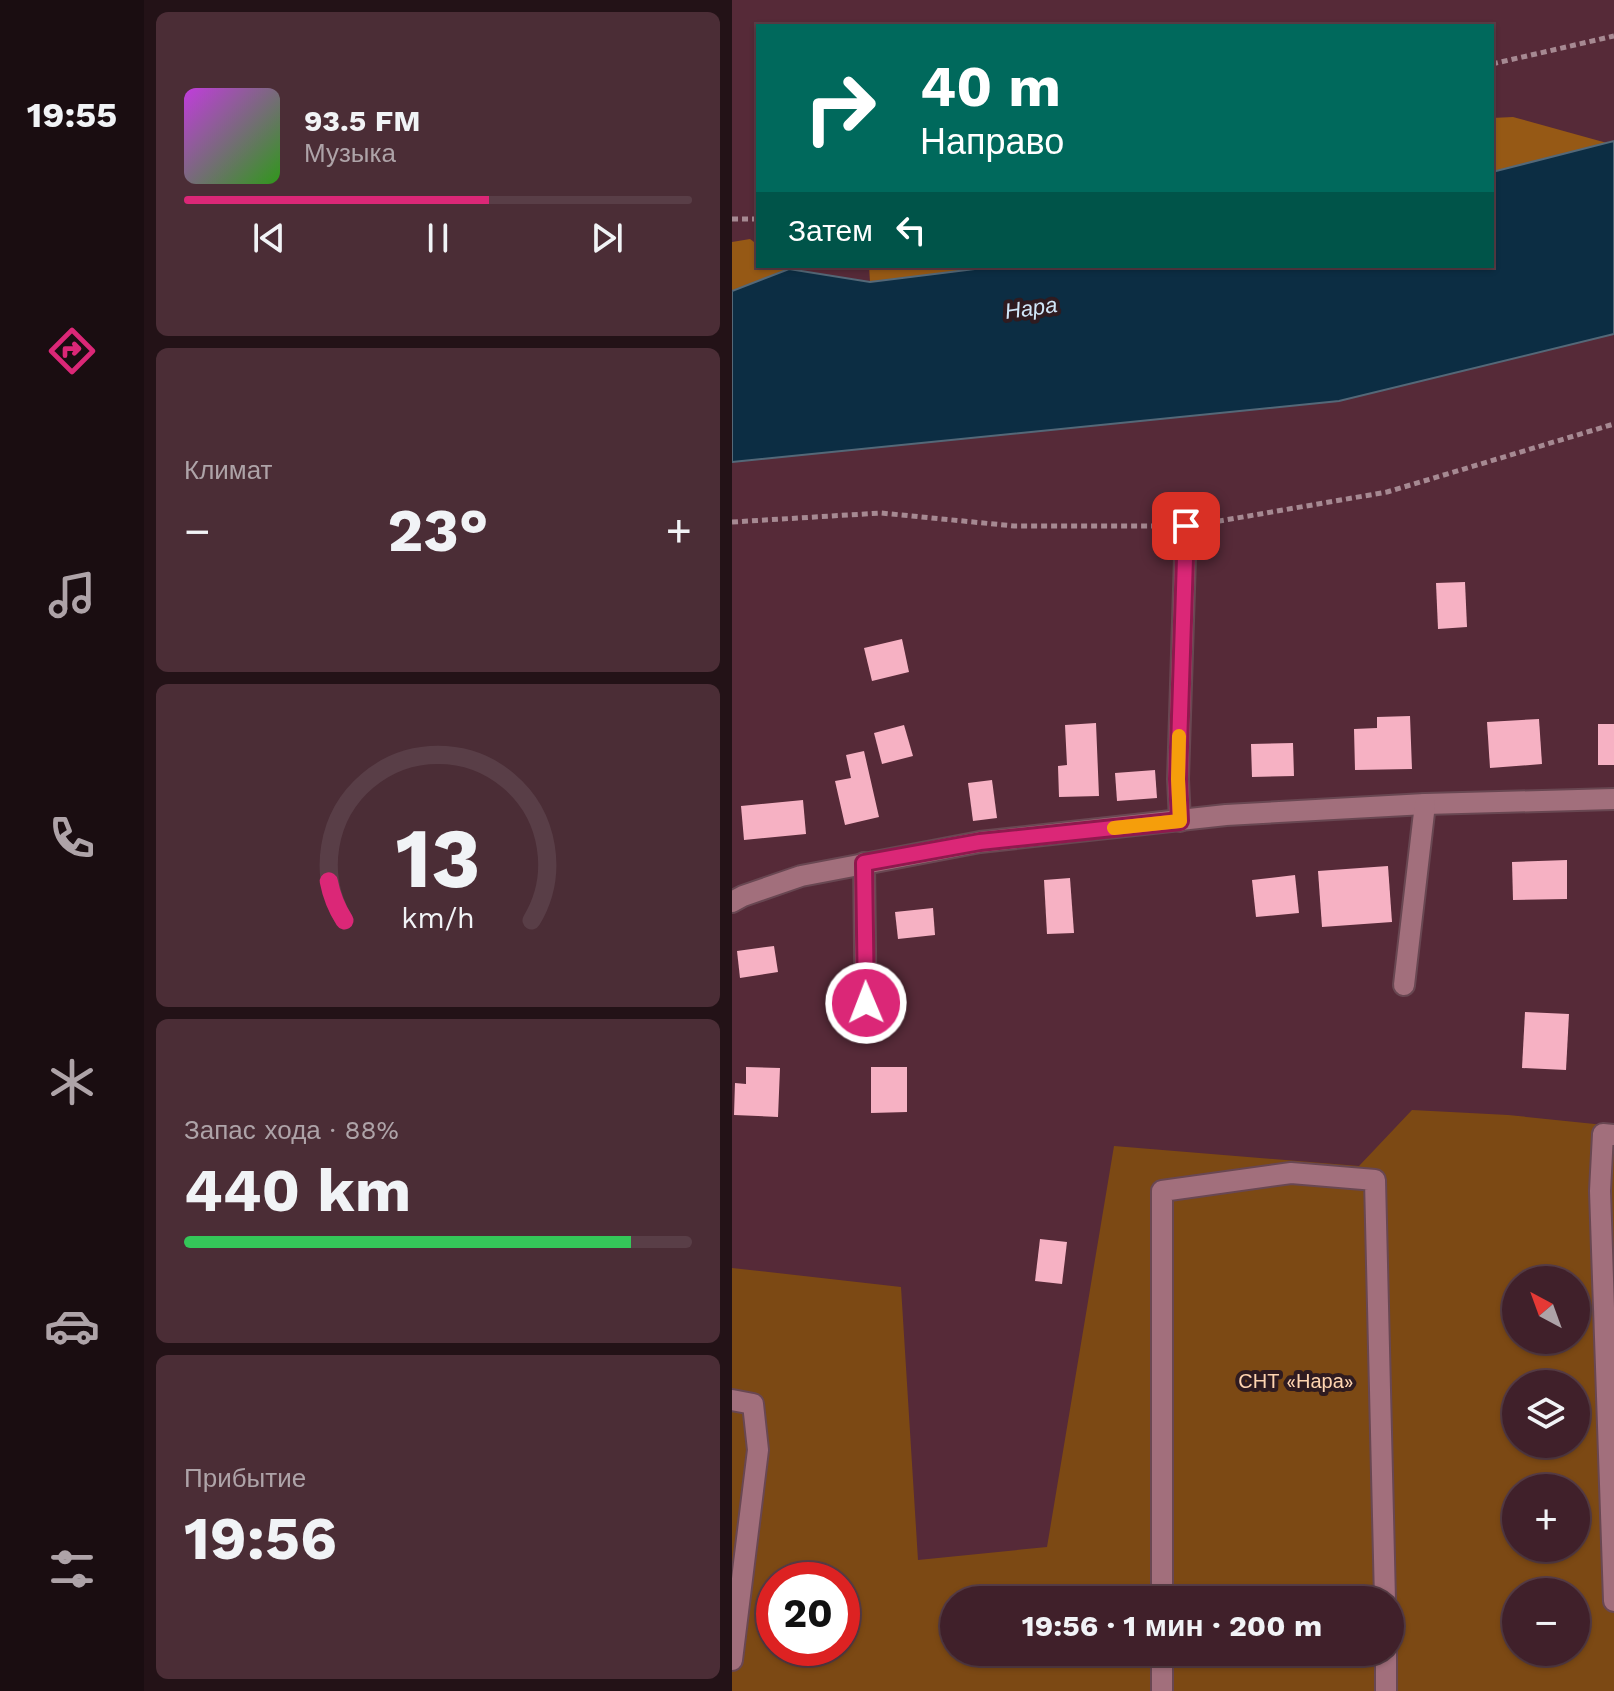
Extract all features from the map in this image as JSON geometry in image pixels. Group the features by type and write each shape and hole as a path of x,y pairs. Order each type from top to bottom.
{"street":[{"path":"1180,821 1178,779 1186,526"},
{"path":"732,902 801,876 980,842 1226,815 1425,804 1614,799"},
{"path":"1404,985 1425,804"},
{"path":"864,863 866,1032"},
{"path":"1614,1135 1603,1134 1600,1191 1614,1601"},
{"path":"1162,1586 1162,1191 1291,1173 1375,1180 1385,1586"},
{"path":"732,1400 753,1404 758,1450 732,1660"},
{"path":"1162,1666 1162,1691"},
{"path":"1386,1666 1386,1691"}],"path":[{"path":"1494,64 1614,36"},
{"path":"732,219 756,219"},
{"path":"732,522 881,513 1014,526 1186,526 1387,492 1614,424"}],"green space":[{"name":"СНТ «Нара»","path":"1412,1110 1508,1115 1614,1126 1614,1691 732,1691 732,1268 901,1287 918,1560 1047,1547 1114,1146 1359,1166"}],"shaded area":[{"path":"1513,117 1607,143 1494,171 1494,118"},
{"path":"750,239 756,244 756,268 789,269 732,291 732,242"},
{"path":"869,268 983,268 870,282"}],"water":[{"name":"Нара","path":"1614,141 1614,334 1339,401 732,462 732,291 789,269 870,282 983,268 1494,268 1494,171"}],"building":[{"path":"1465,582 1467,627 1438,629 1436,583"},
{"path":"902,639 909,672 872,681 864,648"},
{"path":"1410,716 1412,769 1355,770 1354,729 1377,728 1377,717"},
{"path":"1539,719 1542,764 1490,768 1487,722"},
{"path":"1096,723 1099,796 1059,797 1058,766 1067,765 1065,725"},
{"path":"1598,724 1614,724 1614,765 1598,765"},
{"path":"904,725 913,756 882,764 874,733"},
{"path":"1293,743 1294,776 1252,777 1251,744"},
{"path":"864,751 879,817 845,825 835,781 851,778 846,755"},
{"path":"1155,770 1157,798 1117,801 1115,773"},
{"path":"992,780 997,818 973,821 968,783"},
{"path":"803,800 806,834 744,840 741,806"},
{"path":"1567,860 1567,899 1513,900 1512,862"},
{"path":"1388,866 1392,922 1322,927 1318,871"},
{"path":"1295,875 1299,913 1256,917 1252,880"},
{"path":"1070,878 1074,933 1047,934 1044,880"},
{"path":"933,908 935,935 898,939 895,912"},
{"path":"774,946 778,972 740,978 737,951"},
{"path":"1525,1012 1569,1014 1566,1070 1522,1068"},
{"path":"746,1067 780,1068 778,1117 734,1115 735,1083 746,1084"},
{"path":"871,1067 907,1067 907,1112 871,1113"},
{"path":"1040,1239 1067,1242 1062,1284 1035,1281"}],"slow traffic":[{"path":"1114,828 1180,821 1179,736"}],"route":[{"path":"866,1003 864,863 980,842 1180,821 1178,779 1186,526"}]}
